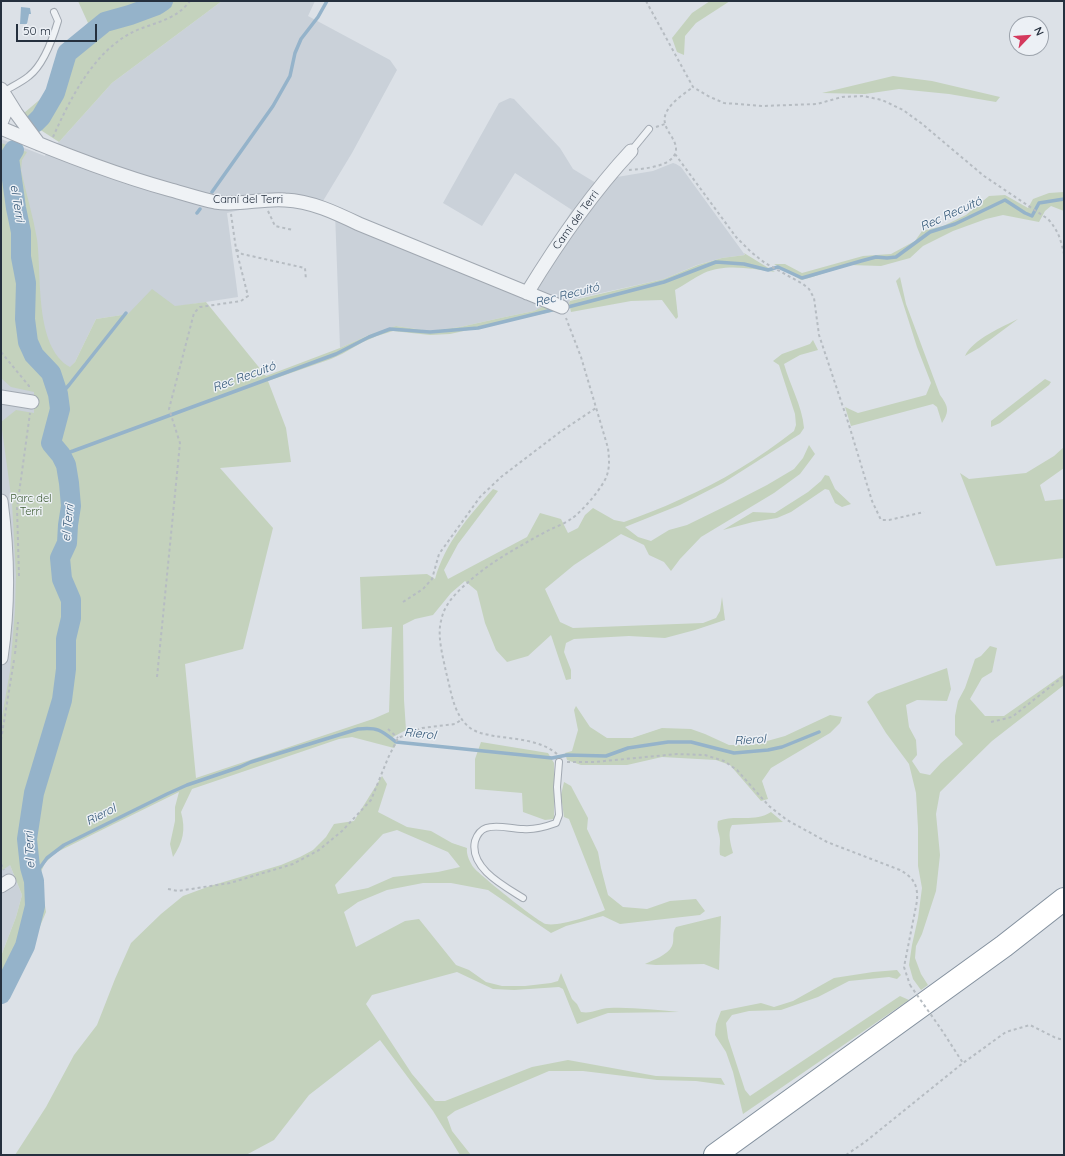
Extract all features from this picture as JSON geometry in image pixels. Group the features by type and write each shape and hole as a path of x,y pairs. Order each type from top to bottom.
{"highway":[{"path":"715,1155 998,950 1064,899"},
{"path":"736,1155 1042,932 1064,914"}],"street":[{"path":"3,94 44,146"},
{"path":"1,123 8,108 3,94"},
{"name":"Camí del Terri","path":"1,128 112,172 148,184 217,202 285,200 310,204 335,212 359,224 562,307"},
{"name":"Camí del Terri","path":"527,293 570,225 612,171 631,151"},
{"path":"1,397 32,402"},
{"path":"1,500 7,549 7,599 1,658"}],"lane":[{"path":"3,94 30,76 38,67 54,36 58,21 54,12"},
{"path":"631,151 649,129"},
{"path":"523,898 491,878 477,860 474,848 477,835 485,828 495,827 525,830 542,828 556,824 559,815 557,787 559,762"}],"path":[{"path":"44,146 51,139 69,101 102,55 117,41 133,32 179,12 190,1"},
{"path":"646,1 693,87 724,103 739,105 786,106 817,104 842,98 863,96 882,100 903,110 921,123 984,176 1048,219 1059,234 1064,254"},
{"path":"612,171 648,169 668,162 675,154 676,147 665,124 666,113 677,100 693,87"},
{"path":"675,154 736,237 765,263 803,284 814,298 819,335 878,516 882,520 889,520 924,512"},
{"path":"261,201 267,209 275,226 293,230"},
{"path":"157,677 180,443 169,409 194,313 200,307 241,301 248,296 236,249 232,217 226,202"},
{"path":"236,249 242,254 305,268 306,280"},
{"path":"562,307 581,357 608,448 609,463 607,476 599,490 571,519 503,556 473,578 454,596 445,608 440,622 440,639 456,710 461,720 469,728 478,733 522,740 548,747 557,753 559,762 594,762 677,754 705,756 724,762 737,770 769,806 788,820 827,842 900,870 909,875 915,883 917,901 904,967 910,985 963,1063"},
{"path":"403,602 423,589 432,579 439,554 480,496 501,477 560,432 596,408"},
{"path":"991,722 1012,717 1064,676"},
{"path":"168,889 178,891 230,883 292,864 319,850 342,831 371,800 398,738 422,728 455,724 461,720"},
{"path":"388,729 398,738"},
{"path":"846,1155 865,1142 963,1063 1006,1032 1030,1025 1056,1038 1064,1040"}],"shaded area":[{"path":"222,1 315,1 308,16 390,60 397,70 352,153 323,201 525,287 572,210 515,173 482,226 443,203 499,103 510,98 514,99 560,148 573,169 596,183 605,179 653,171 673,163 681,167 745,255 722,258 697,265 664,279 570,300 569,303 562,307 544,306 534,311 460,327 430,331 396,326 369,335 340,348 335,212 310,204 253,207 227,213 238,297 96,319 75,362 34,413 10,865 22,895 16,917 1,956 1,139 45,156 48,148 59,142 112,83"}],"green space":[{"path":"78,1 222,1 112,83 59,142 36,127 24,113 44,96 67,46 88,23"},
{"path":"710,1 730,1 696,23 685,36 684,55 677,52 672,38 692,13"},
{"path":"893,76 932,81 1000,97 996,102 949,94 899,89 865,94 822,93"},
{"name":"Parc del Terri","path":"1,143 27,152 22,160 21,170 37,239 40,290 45,327 50,344 58,357 70,367 75,362 96,319 128,314 152,289 175,306 206,302 266,376 340,348 369,335 396,326 430,331 460,327 534,311 544,306 555,311 450,334 430,335 393,331 363,342 331,359 268,381 286,428 291,462 220,468 273,528 243,649 185,664 196,778 373,719 389,712 392,627 362,629 360,577 427,574 435,579 439,566 451,542 475,509 493,489 498,491 458,544 444,570 448,579 527,537 540,513 561,519 568,533 578,528 585,515 593,508 614,520 624,522 696,492 725,477 767,451 794,431 796,425 795,414 779,365 773,361 782,354 810,344 813,340 818,350 800,355 784,364 803,420 804,428 800,434 723,483 680,505 625,527 638,537 651,541 669,530 687,525 732,503 794,469 803,458 809,445 815,454 800,474 774,493 701,537 671,571 664,562 649,555 644,545 621,534 574,565 545,589 560,622 573,628 703,623 716,618 720,611 722,597 725,620 665,638 629,636 574,639 566,643 564,652 571,670 571,679 566,680 551,635 528,656 507,662 496,650 485,623 477,591 465,581 451,593 433,615 415,619 403,625 406,730 393,737 396,745 394,748 352,737 339,739 192,789 181,812 183,818 183,836 173,857 170,844 175,821 175,807 179,792 55,853 45,863 40,874 46,912 38,931 1,1001 1,956 16,917 22,895 10,865 1,871 1,722 10,671 16,575 12,503 1,422 16,410 34,413 34,392 11,387 1,378"},
{"path":"1064,192 1064,211 1051,206 1045,211 1039,222 1003,215 986,219 953,231 923,246 910,258 881,266 850,265 801,280 774,264 785,264 802,273 863,256 891,254 915,241 922,231 943,226 966,215 989,196 1005,195 1028,208 1033,199 1049,193"},
{"path":"744,253 775,272 730,267 704,273 675,290 678,317 676,319 662,300 631,301 571,312 570,301 664,279 698,265 722,258 745,255"},
{"path":"900,277 906,304 940,395 945,402 947,412 942,423 937,407 933,404 851,426 845,407 858,413 926,395 931,383 917,347 896,281"},
{"path":"1018,319 979,348 965,356 974,344 981,339"},
{"path":"1045,379 1051,382 1049,385 1000,423 991,427 991,421"},
{"path":"1064,447 1064,468 1040,485 1045,501 1064,499 1064,558 996,566 960,473 969,479 1026,473 1054,456"},
{"path":"825,475 829,476 835,489 851,504 842,507 835,503 829,490 825,489 791,512 777,518 753,522 723,530 753,512 775,513 808,492 821,481"},
{"path":"990,646 997,648 992,672 982,678 970,699 985,716 1004,716 1064,674 1064,685 992,741 940,792 936,814 940,855 936,891 922,934 916,946 915,958 921,974 928,985 921,990 913,979 909,965 922,888 918,866 916,793 909,764 886,733 867,702 876,694 947,668 951,689 947,701 917,700 906,705 909,727 916,740 917,755 912,761 920,773 930,775 941,763 963,744 955,735 955,716 958,701 965,688 975,659 981,656"},
{"path":"576,706 590,727 607,738 632,738 662,728 691,729 729,745 753,745 785,736 830,715 842,717 840,723 830,733 771,768 762,781 768,799 761,801 730,765 716,760 662,757 627,765 581,765 567,760 565,753 572,751 578,730 574,710"},
{"path":"481,742 548,753 554,763 554,819 545,820 523,812 522,793 475,789 475,759"},
{"path":"382,776 387,784 378,812 407,827 431,831 452,843 467,848 467,853 474,868 498,889 522,908 546,924 559,924 593,915 605,910 569,819 564,817 561,795 564,782 571,786 588,818 587,829 598,852 608,895 623,907 647,909 670,901 696,899 705,911 700,915 620,924 603,916 566,926 551,933 488,890 451,883 423,883 387,890 358,902 344,912 356,947 405,921 419,919 456,965 469,970 486,982 502,986 525,986 551,983 558,981 561,973 572,999 577,1004 581,1012 589,1012 605,1008 618,1008 679,1012 608,1013 577,1024 563,989 559,987 514,990 493,989 457,972 372,995 366,1004 412,1074 435,1101 445,1101 532,1067 568,1060 656,1076 721,1078 725,1085 696,1081 657,1080 583,1071 549,1071 455,1111 447,1117 452,1131 471,1155 460,1155 433,1111 380,1040 309,1095 274,1140 246,1155 15,1155 46,1107 74,1055 97,1025 131,943 161,914 183,896 210,886 281,865 300,857 313,850 326,837 334,824 354,821","holes":["397,830 448,852 460,867 438,872 393,877 368,888 338,894 335,885 383,834"]},
{"path":"771,812 783,822 732,825 730,832 730,843 733,853 725,857 720,855 720,838 717,827 718,821 731,818 758,817"},
{"path":"721,916 719,970 704,964 645,964 660,957 670,949 673,943 676,927"},
{"path":"897,970 901,975 897,979 889,977 849,981 818,997 781,1010 749,1011 732,1015 726,1023 728,1038 745,1090 750,1096 900,996 909,1000 743,1114 733,1072 726,1052 715,1035 716,1024 721,1011 761,1003 774,1007 793,1001 834,978"}],"water":[{"path":"21,7 30,8 31,14 29,14 27,24 20,24"}],"waterway":[{"name":"el Terri","path":"35,123 41,117 55,93 67,53 105,22 130,15 157,5 163,1"},
{"path":"212,192 273,106 290,76 295,53 301,39 318,17 327,1"},
{"name":"el Terri","path":"1,994 25,946 35,906 34,881 30,867 27,839 34,793 62,700 66,669 66,639 71,618 71,600 62,579 60,558 67,543 71,506 69,483 66,465 61,455 51,443 60,409 58,394 51,373 34,355 28,342 25,319 26,283 21,257 21,232 9,158 14,150"},
{"name":"Rec Recuitó","path":"564,308 664,282 716,262 744,264 768,270 778,267 802,278 876,257 896,257 930,232 955,224 1005,200 1032,216 1039,203 1064,199"},
{"path":"197,213 200,209"},
{"name":"Rec Recuitó","path":"61,455 336,354 369,337 390,329 430,332 478,328 556,309"},
{"path":"58,394 62,393 69,385 126,313"},
{"name":"Rierol","path":"34,881 39,869 47,858 64,845 167,794 187,785 251,762 358,729 370,728 379,730 396,742 552,758 567,755 606,756 628,748 668,742 691,742 734,753 768,750 782,747 819,732"}]}
